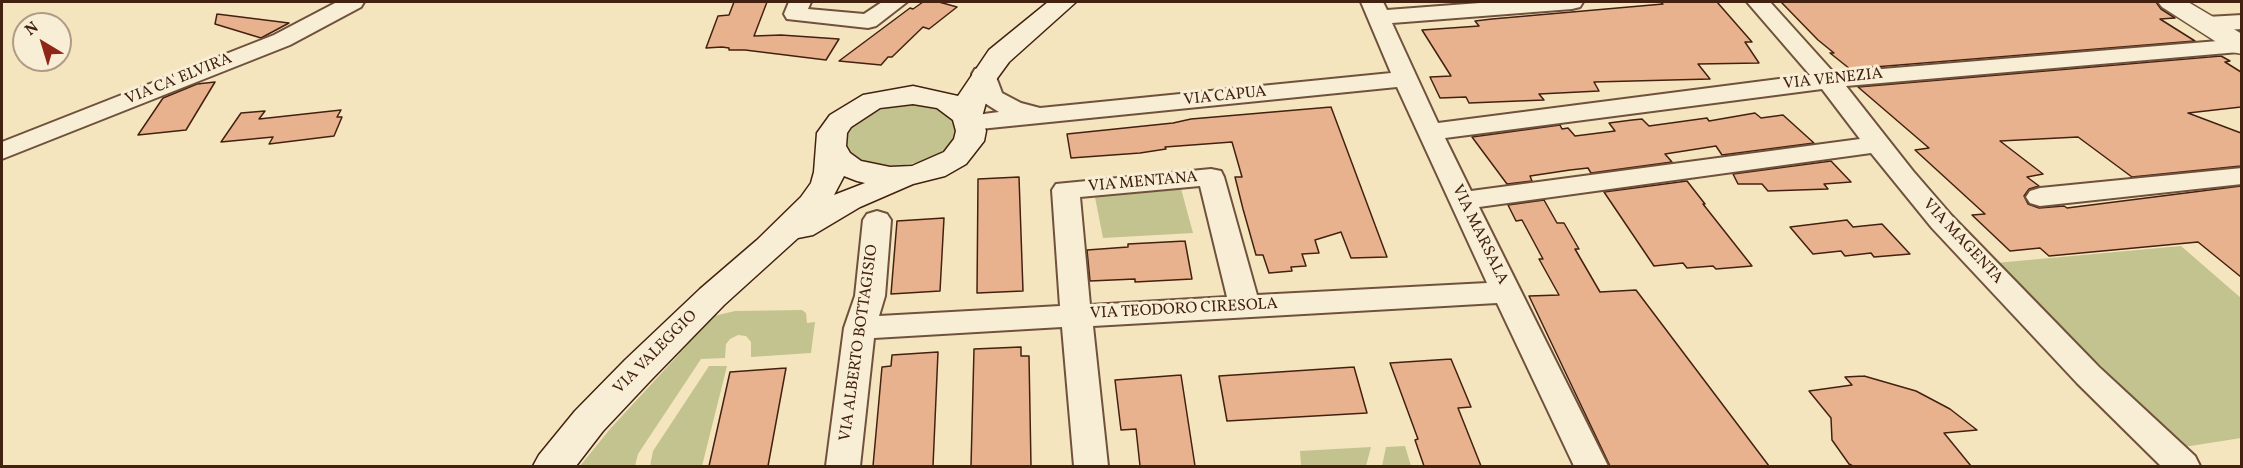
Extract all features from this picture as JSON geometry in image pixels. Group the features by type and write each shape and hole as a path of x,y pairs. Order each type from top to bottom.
{"main road":[{"path":"992,65 945,84 873,101 855,110 840,121 832,133 831,146 837,158 850,168 868,174 913,175 934,169 963,151 971,131 968,119 970,98 992,65 1064,2"},
{"path":"2171,2 2207,24 2241,38"},
{"path":"895,96 938,99 958,108 968,119"},
{"name":"VIA VALEGGIO","path":"553,466 589,421 638,370 712,297 769,248 812,204 826,184 830,171 831,146"},
{"name":"VIA VALEGGIO","path":"769,248 849,200 934,169"}],"street":[{"name":"VIA CA' ELVIRA","path":"2,151 282,40 353,2"},
{"path":"800,2 795,14 868,21 896,2"},
{"path":"1376,9 1572,2"},
{"name":"VIA MAGENTA","path":"1758,2 1827,80 1903,177 1958,239 2088,375 2183,466"},
{"name":"VIA MARSALA","path":"1376,9 1429,132 1592,466"},
{"name":"VIA VENEZIA","path":"1429,132 1827,80 2241,38"},
{"name":"VIA CAPUA","path":"992,65 986,84 992,97 1012,109 1046,116"},
{"name":"VIA CAPUA","path":"968,119 1046,116 1405,80"},
{"name":"VIA CAPUA","path":"963,151 989,136 1046,116"},
{"path":"1462,201 1878,144"},
{"path":"2040,197 2241,176"},
{"name":"VIA MENTANA","path":"1076,316 1066,190 1210,177 1245,308"},
{"name":"VIA ALBERTO BOTTAGISIO","path":"843,466 860,328 870,296 877,220"},
{"name":"VIA TEODORO CIRESOLA","path":"860,328 1507,292"},
{"path":"1076,316 1091,466"}],"green space":[{"path":"900,104 933,107 946,114 954,122 956,132 953,142 944,152 930,160 894,167 861,160 851,152 846,143 848,132 855,122 867,114"},
{"path":"1180,185 1193,233 1103,238 1094,192"},
{"path":"2181,246 2241,298 2241,438 2184,447 1996,263"},
{"path":"802,310 806,313 807,323 815,322 811,353 751,357 751,342 746,336 738,335 726,344 725,358 701,359 638,454 635,466 580,466 610,429 714,316 735,311"},
{"path":"709,366 727,366 702,466 650,466 653,451"},
{"path":"1405,446 1411,466 1382,466 1386,447"},
{"path":"1371,447 1366,466 1301,466 1300,451"}],"building":[{"path":"734,2 767,2 754,36 781,35 839,39 826,60 729,50 729,48 722,47 706,48 718,16 729,15"},
{"path":"923,2 939,2 957,7 929,29 923,27 881,65 839,61 910,8 913,9"},
{"path":"1660,2 1717,2 1752,42 1745,42 1759,63 1698,64 1710,79 1594,82 1599,91 1539,94 1544,100 1469,103 1466,97 1440,98 1430,77 1451,76 1422,30 1479,26 1475,21 1492,19 1663,4"},
{"path":"1781,2 2156,2 2161,9 2175,18 2160,19 2195,41 1850,69 1830,53 1834,53"},
{"path":"217,14 289,23 261,38 215,24"},
{"path":"2221,56 2230,61 2225,62 2241,72 2241,107 2188,113 2241,133 2241,166 2132,177 2078,137 2000,141 2043,174 2027,177 2039,186 2029,189 2024,196 2028,204 2039,208 2064,206 2067,208 2241,186 2241,277 2198,242 2049,256 2040,248 2010,251 1972,215 1985,214 1915,150 1929,148 1858,87"},
{"path":"215,82 186,130 138,135 163,98 197,84"},
{"path":"1331,107 1387,257 1351,258 1341,232 1315,240 1319,253 1302,254 1306,266 1291,267 1292,271 1269,273 1263,255 1256,255 1243,209 1235,177 1242,177 1232,142 1165,147 1166,149 1140,153 1071,158 1067,134 1173,123 1191,119"},
{"path":"341,110 337,117 342,117 334,136 269,144 273,137 221,142 241,113 265,111 259,119"},
{"path":"1755,113 1761,118 1783,115 1814,143 1722,155 1716,146 1665,154 1672,162 1591,173 1588,168 1570,170 1530,176 1532,181 1507,184 1472,137 1560,125 1562,129 1568,128 1575,136 1615,131 1609,123 1632,120 1642,119 1649,126 1707,118 1709,121"},
{"path":"1831,161 1851,182 1824,184 1828,189 1768,191 1762,184 1738,184 1733,174"},
{"path":"1019,177 1023,291 977,293 978,179"},
{"path":"1687,181 1752,266 1716,269 1713,266 1687,268 1683,263 1654,266 1604,192"},
{"path":"1544,200 1557,223 1564,223 1579,249 1575,249 1600,292 1636,290 1769,466 1610,466 1529,296 1559,295 1539,259 1543,259 1522,220 1516,221 1508,205"},
{"path":"944,218 940,291 891,294 897,221"},
{"path":"1847,220 1853,227 1882,224 1910,254 1874,257 1871,253 1845,256 1841,251 1813,254 1790,227"},
{"path":"1185,241 1192,279 1135,282 1135,279 1090,281 1087,250 1128,247 1128,244"},
{"path":"1021,347 1021,356 1029,356 1031,466 971,466 974,349"},
{"path":"938,352 933,466 873,466 882,367 891,366 892,355"},
{"path":"1451,359 1471,407 1458,408 1481,466 1424,466 1415,440 1418,439 1390,363"},
{"path":"1354,367 1367,413 1227,421 1219,376"},
{"path":"786,368 768,466 709,466 730,372"},
{"path":"1181,375 1195,466 1140,466 1136,429 1121,430 1115,380"},
{"path":"1864,376 1916,391 1950,409 1977,430 1944,433 1971,466 1853,466 1849,464 1832,440 1831,418 1809,391 1852,385 1845,377"}]}
